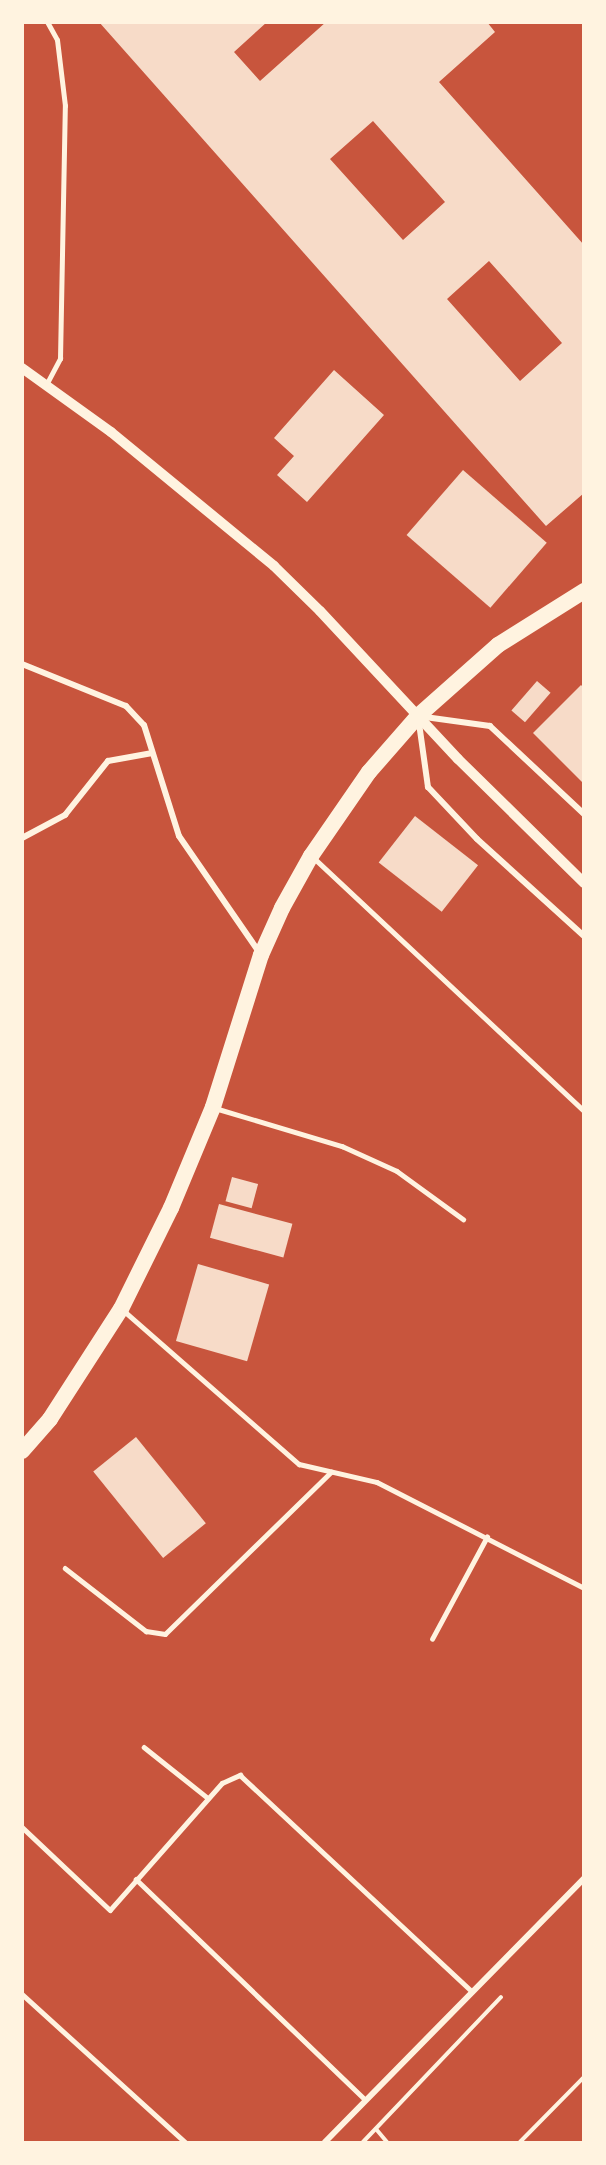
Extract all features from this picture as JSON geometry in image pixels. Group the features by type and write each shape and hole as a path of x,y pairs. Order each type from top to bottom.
{"highway":[{"path":"22,1451 50,1419 122,1309 171,1208 213,1107 261,955 282,908 311,856 369,772 418,716 498,645 584,591"}],"street":[{"path":"22,368 120,439 274,566 336,627 418,716 584,883"},
{"path":"22,664 126,706 144,725 179,836 261,955"},
{"path":"418,716 490,726 584,814"},
{"path":"418,716 428,788 477,839 584,936"},
{"path":"22,838 65,815 108,762 152,753"},
{"path":"326,2142 365,2099 584,1878"}],"lane":[{"path":"46,385 60,359 65,106 57,40 47,22"},
{"path":"311,856 584,1111"},
{"path":"213,1107 342,1146 397,1171 463,1219"},
{"path":"122,1309 299,1464 377,1482 584,1588"},
{"path":"65,1568 146,1630 165,1634 331,1472"},
{"path":"432,1639 487,1537"},
{"path":"144,1747 208,1798"},
{"path":"22,1827 110,1910 222,1783 240,1775 472,1991"},
{"path":"136,1879 365,2099"},
{"path":"22,1994 185,2142"}],"path":[{"path":"363,2142 504,1993"},
{"path":"520,2142 584,2077"},
{"path":"376,2129 387,2142"}],"building":[{"path":"99,22 267,22 234,52 260,81 326,22 487,22 495,32 439,82 584,245 584,493 546,526","holes":["373,121 445,202 403,240 330,159","489,261 562,343 520,381 447,299"]},
{"path":"334,370 384,415 307,502 277,475 294,456 274,438"},
{"path":"463,470 547,543 490,608 407,535"},
{"path":"537,681 551,693 525,722 511,710"},
{"path":"581,685 584,688 584,784 533,733"},
{"path":"415,816 478,865 442,912 379,862"},
{"path":"232,1177 258,1184 252,1208 226,1201"},
{"path":"219,1204 292,1224 283,1257 210,1238"},
{"path":"198,1264 269,1284 247,1361 176,1341"},
{"path":"136,1437 206,1523 163,1558 93,1472"}]}
